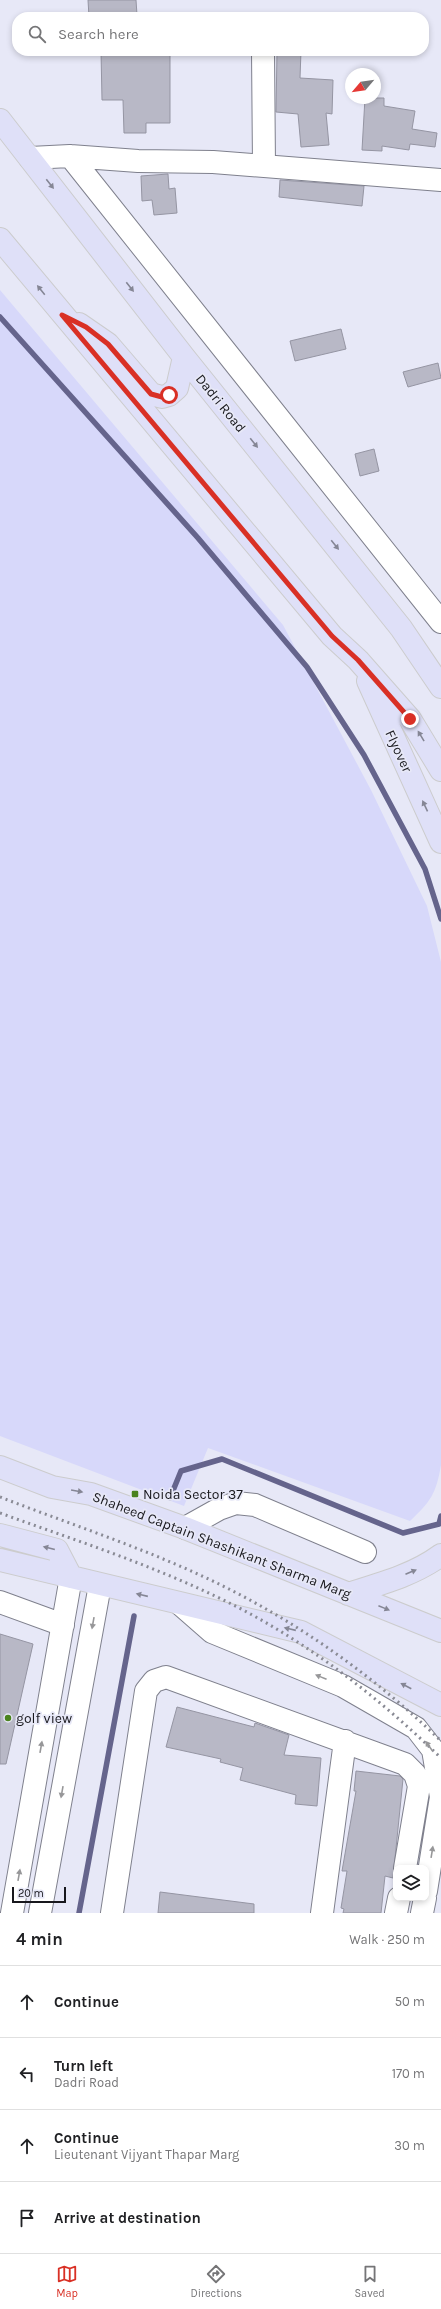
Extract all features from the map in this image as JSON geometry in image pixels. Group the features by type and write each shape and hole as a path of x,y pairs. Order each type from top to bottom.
{"main road":[{"name":"Dadri Road","path":"0,120 184,357 401,628 441,686"},
{"path":"0,239 332,636 358,660 410,719 441,770"},
{"path":"62,315 86,327 108,344 151,394 162,397 169,395 177,388 184,357"},
{"name":"Flyover","path":"358,660 441,842"},
{"name":"Shaheed Captain Shashikant Sharma Marg","path":"0,1467 52,1487 91,1494 185,1528 441,1631"},
{"path":"0,1481 8,1479 52,1487"},
{"path":"0,1535 56,1550 71,1577"},
{"path":"348,1594 389,1582 429,1564 441,1555"},
{"path":"0,1560 301,1632 441,1704"}],"street":[{"path":"263,56 264,166"},
{"path":"70,156 441,622"},
{"path":"30,158 70,156 264,166 441,180"},
{"path":"185,1528 224,1507 236,1503 254,1505 365,1552"},
{"path":"12,1913 71,1577"},
{"path":"40,1913 100,1585"},
{"path":"0,1602 63,1625"},
{"path":"180,1604 212,1632 343,1686 416,1728 433,1750 441,1797 429,1872"},
{"path":"112,1913 146,1691 154,1681 166,1678 406,1764 415,1774 419,1786 405,1865"},
{"path":"322,1913 345,1741"},
{"path":"396,1913 398,1901"},
{"path":"422,1913 424,1901"}],"shaded area":[{"path":"0,290 283,625 371,790 427,906 441,962 441,1465 435,1490 432,1496 410,1521 208,1448 184,1506 0,1436"}],"building":[{"path":"88,0 136,0 137,12 89,12"},
{"path":"101,56 170,56 170,123 146,123 146,133 124,133 123,100 102,100"},
{"path":"277,56 301,56 300,78 333,80 332,114 326,113 329,145 301,147 298,114 276,112"},
{"path":"381,98 384,98 384,106 415,111 412,129 437,133 435,147 410,144 409,150 382,146 382,151 362,150 365,104 381,104"},
{"path":"168,174 169,189 175,188 177,213 154,215 152,200 142,201 141,176"},
{"path":"280,180 364,186 362,206 279,197"},
{"path":"341,329 346,349 295,361 290,341"},
{"path":"438,363 441,378 408,387 403,372"},
{"path":"374,449 379,471 360,476 355,454"},
{"name":"golf view","path":"0,1634 33,1644 6,1764 0,1764"},
{"path":"177,1707 254,1727 255,1723 289,1735 284,1755 321,1758 317,1806 295,1804 296,1795 240,1780 243,1768 220,1762 221,1759 166,1747"},
{"path":"356,1771 400,1776 403,1779 394,1865 393,1865 393,1878 385,1876 381,1913 343,1913 344,1909 341,1908 347,1871 342,1871 356,1791 354,1791"},
{"path":"160,1892 254,1904 254,1913 158,1913"}],"waterway":[{"path":"0,317 198,538 307,667 364,755 425,869 441,919"},
{"path":"170,1498 181,1471 222,1459 403,1533 439,1524 441,1516"},
{"path":"79,1913 134,1616"}],"railway":[{"path":"0,1497 114,1539 198,1574 284,1619 339,1656 392,1696 441,1741"},
{"path":"0,1513 109,1552 189,1584 277,1629 335,1668 362,1689 416,1734 441,1758"}],"place":[{"name":"Noida Sector 37","path":"135,1494"},
{"name":"golf view","path":"8,1718"}],"route":[{"path":"169,395 162,397 151,394 108,344 86,327 62,315 332,636 358,660 410,719"}]}
